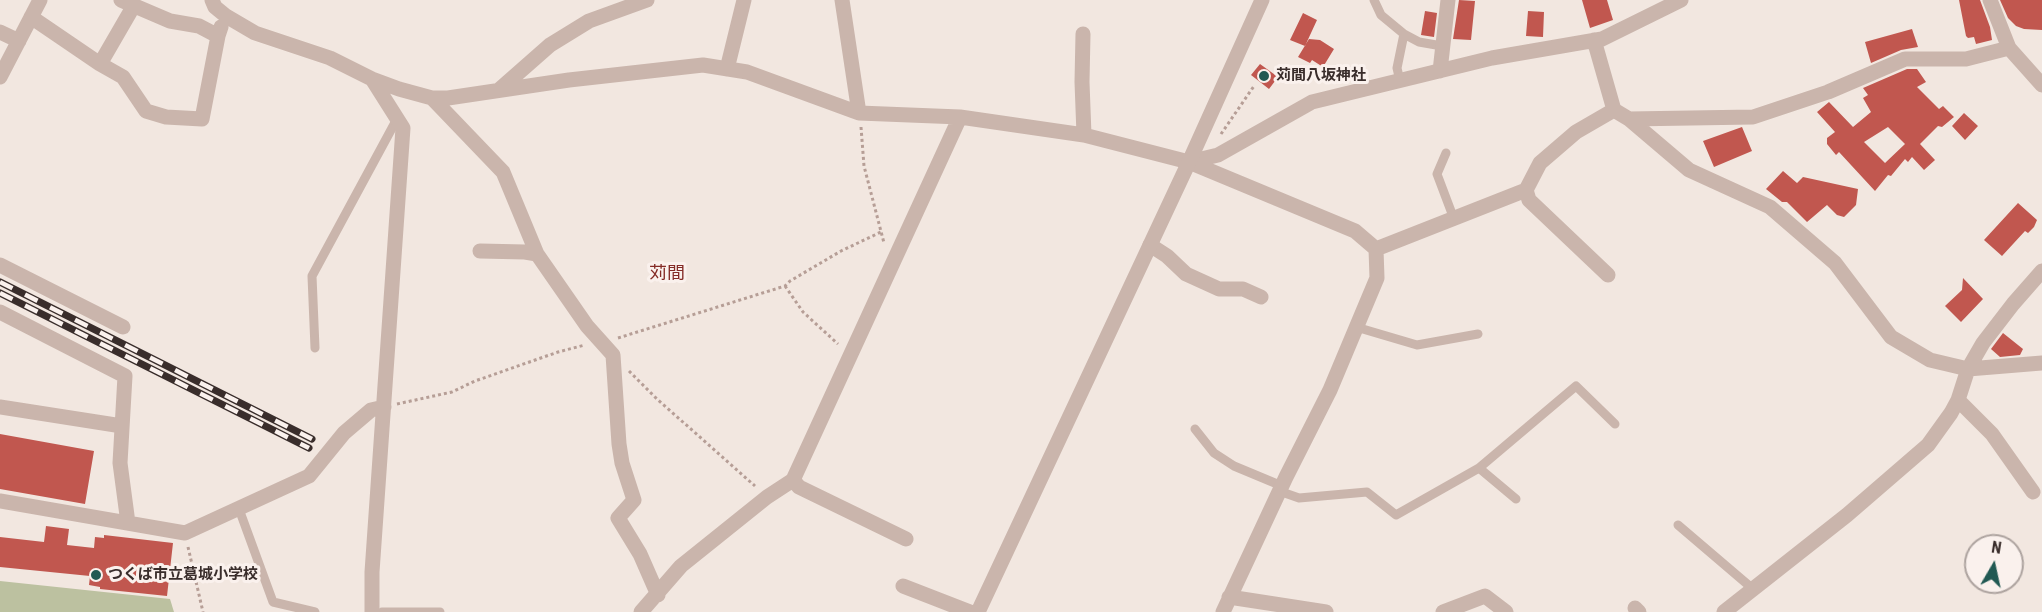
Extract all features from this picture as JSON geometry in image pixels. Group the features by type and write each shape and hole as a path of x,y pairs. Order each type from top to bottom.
{"street":[{"path":"0,76 40,0"},
{"path":"212,0 215,7 226,16 255,33 330,58 372,79 399,89 432,98 448,98 500,89 703,65 747,72 859,113 960,117 1084,135 1196,161 1355,231 1376,249 1377,278 1330,390 1280,488 1223,612"},
{"path":"500,89 550,45 589,21 647,0"},
{"path":"727,69 744,0"},
{"path":"842,0 859,113"},
{"path":"978,612 1150,245 1196,161 1262,0"},
{"path":"1440,71 1448,0"},
{"path":"1196,161 1218,155 1312,102 1492,58 1602,39 1681,0"},
{"path":"1990,0 2009,48 2042,85"},
{"path":"100,64 127,3 170,21 199,26 218,36"},
{"path":"31,17 123,77 146,111 166,117 202,119 218,36 226,16"},
{"path":"0,32 19,40"},
{"path":"1083,34 1084,135"},
{"path":"1594,40 1614,111 1629,119 1689,170 1770,207 1835,263 1892,337 1930,360 1968,369 2042,363"},
{"path":"1629,119 1753,117 1828,92 1905,59 1965,59 2009,48"},
{"path":"372,79 403,128 372,572 372,612"},
{"path":"432,98 503,172 537,254 601,343 613,356 619,444 622,464 634,500 618,518 640,554 658,595"},
{"path":"1608,275 1528,200 1526,190 1540,163 1576,132 1614,111"},
{"path":"641,612 681,566 767,497 793,480 960,117"},
{"path":"1376,249 1526,190"},
{"path":"1150,245 1167,256 1186,274 1219,289 1243,289 1261,297"},
{"path":"480,251 537,254"},
{"path":"0,265 123,327"},
{"path":"1724,612 1847,515 1928,445 1951,413 1958,400 1968,369 1983,343 2042,271"},
{"path":"0,312 125,376 120,463 128,523"},
{"path":"1958,400 1992,434 2033,492"},
{"path":"0,407 122,426"},
{"path":"0,501 185,533 309,476 344,434 371,410 384,407"},
{"path":"793,480 799,487 906,539"},
{"path":"903,586 970,612"},
{"path":"1443,612 1485,596 1506,612"},
{"path":"1229,597 1326,612"}],"lane":[{"path":"1374,0 1381,15 1404,34 1419,42 1442,46"},
{"path":"1400,81 1396,68 1404,34"},
{"path":"315,348 312,276 398,117"},
{"path":"1446,153 1437,174 1454,219"},
{"path":"1356,327 1417,345 1478,334"},
{"path":"1195,429 1214,453 1234,466 1299,498 1367,492 1396,515 1479,468 1576,386 1615,424"},
{"path":"1479,468 1516,499"},
{"path":"239,509 273,602 315,612"},
{"path":"1678,525 1753,589"},
{"path":"382,612 440,612"}],"path":[{"path":"1196,161 1254,86"},
{"path":"859,113 864,166 880,232 885,246 895,259"},
{"path":"384,407 452,392 475,381 558,352 601,343 785,286 841,251 880,232"},
{"path":"785,286 803,312 851,355"},
{"path":"613,356 657,399 767,497"},
{"path":"185,533 203,612"}],"green space":[{"path":"0,581 170,599 174,612 0,612"}],"building":[{"path":"1459,0 1475,1 1471,40 1453,39"},
{"path":"1582,0 1607,0 1613,20 1590,28"},
{"path":"1959,0 1980,0 1990,27 1992,40 1976,44 1974,37 1966,36"},
{"path":"2000,0 2042,0 2042,30 2016,26 2008,18"},
{"path":"1425,11 1437,13 1434,37 1421,35"},
{"path":"1528,11 1544,12 1543,37 1526,36"},
{"path":"1303,13 1317,20 1305,46 1290,40"},
{"path":"1912,29 1918,47 1901,50 1871,63 1865,42"},
{"path":"1309,39 1320,40 1334,49 1323,67 1312,60 1310,63 1298,57"},
{"name":"苅間八坂神社","path":"1260,64 1278,77 1269,89 1251,75"},
{"path":"1907,69 1917,69 1926,82 1917,87 1939,109 1943,106 1954,117 1942,127 1938,126 1920,144 1935,160 1924,170 1912,157 1908,162 1905,159 1875,191 1839,152 1836,155 1827,144 1827,138 1835,132 1817,112 1829,102 1853,127 1871,112 1863,98 1868,95 1863,88","holes":["1888,127 1905,144 1885,163 1864,142"]},
{"path":"1964,113 1978,126 1965,140 1952,126"},
{"path":"1742,127 1752,151 1714,167 1703,141"},
{"path":"1783,171 1797,183 1803,177 1858,189 1856,205 1844,217 1837,215 1827,205 1807,222 1787,202 1782,202 1766,189"},
{"path":"2018,203 2037,220 2034,227 2028,233 2025,231 2002,256 1984,240"},
{"path":"1963,278 1983,299 1961,322 1945,306 1962,290"},
{"path":"2003,333 2023,349 2020,355 2000,357 1991,349"},
{"path":"0,434 94,451 85,504 0,489"},
{"path":"46,526 69,529 67,545 94,548 95,537 104,538 104,535 173,543 167,596 100,589 100,587 89,585 90,576 0,567 0,537 44,542"}],"railway":[{"path":"0,282 312,439"},
{"path":"0,293 309,448"}],"place":[{"name":"苅間八坂神社","path":"1264,76"},
{"name":"つくば市立葛城小学校","path":"96,575"}],"district":[{"name":"苅間","path":"667,274"}]}
